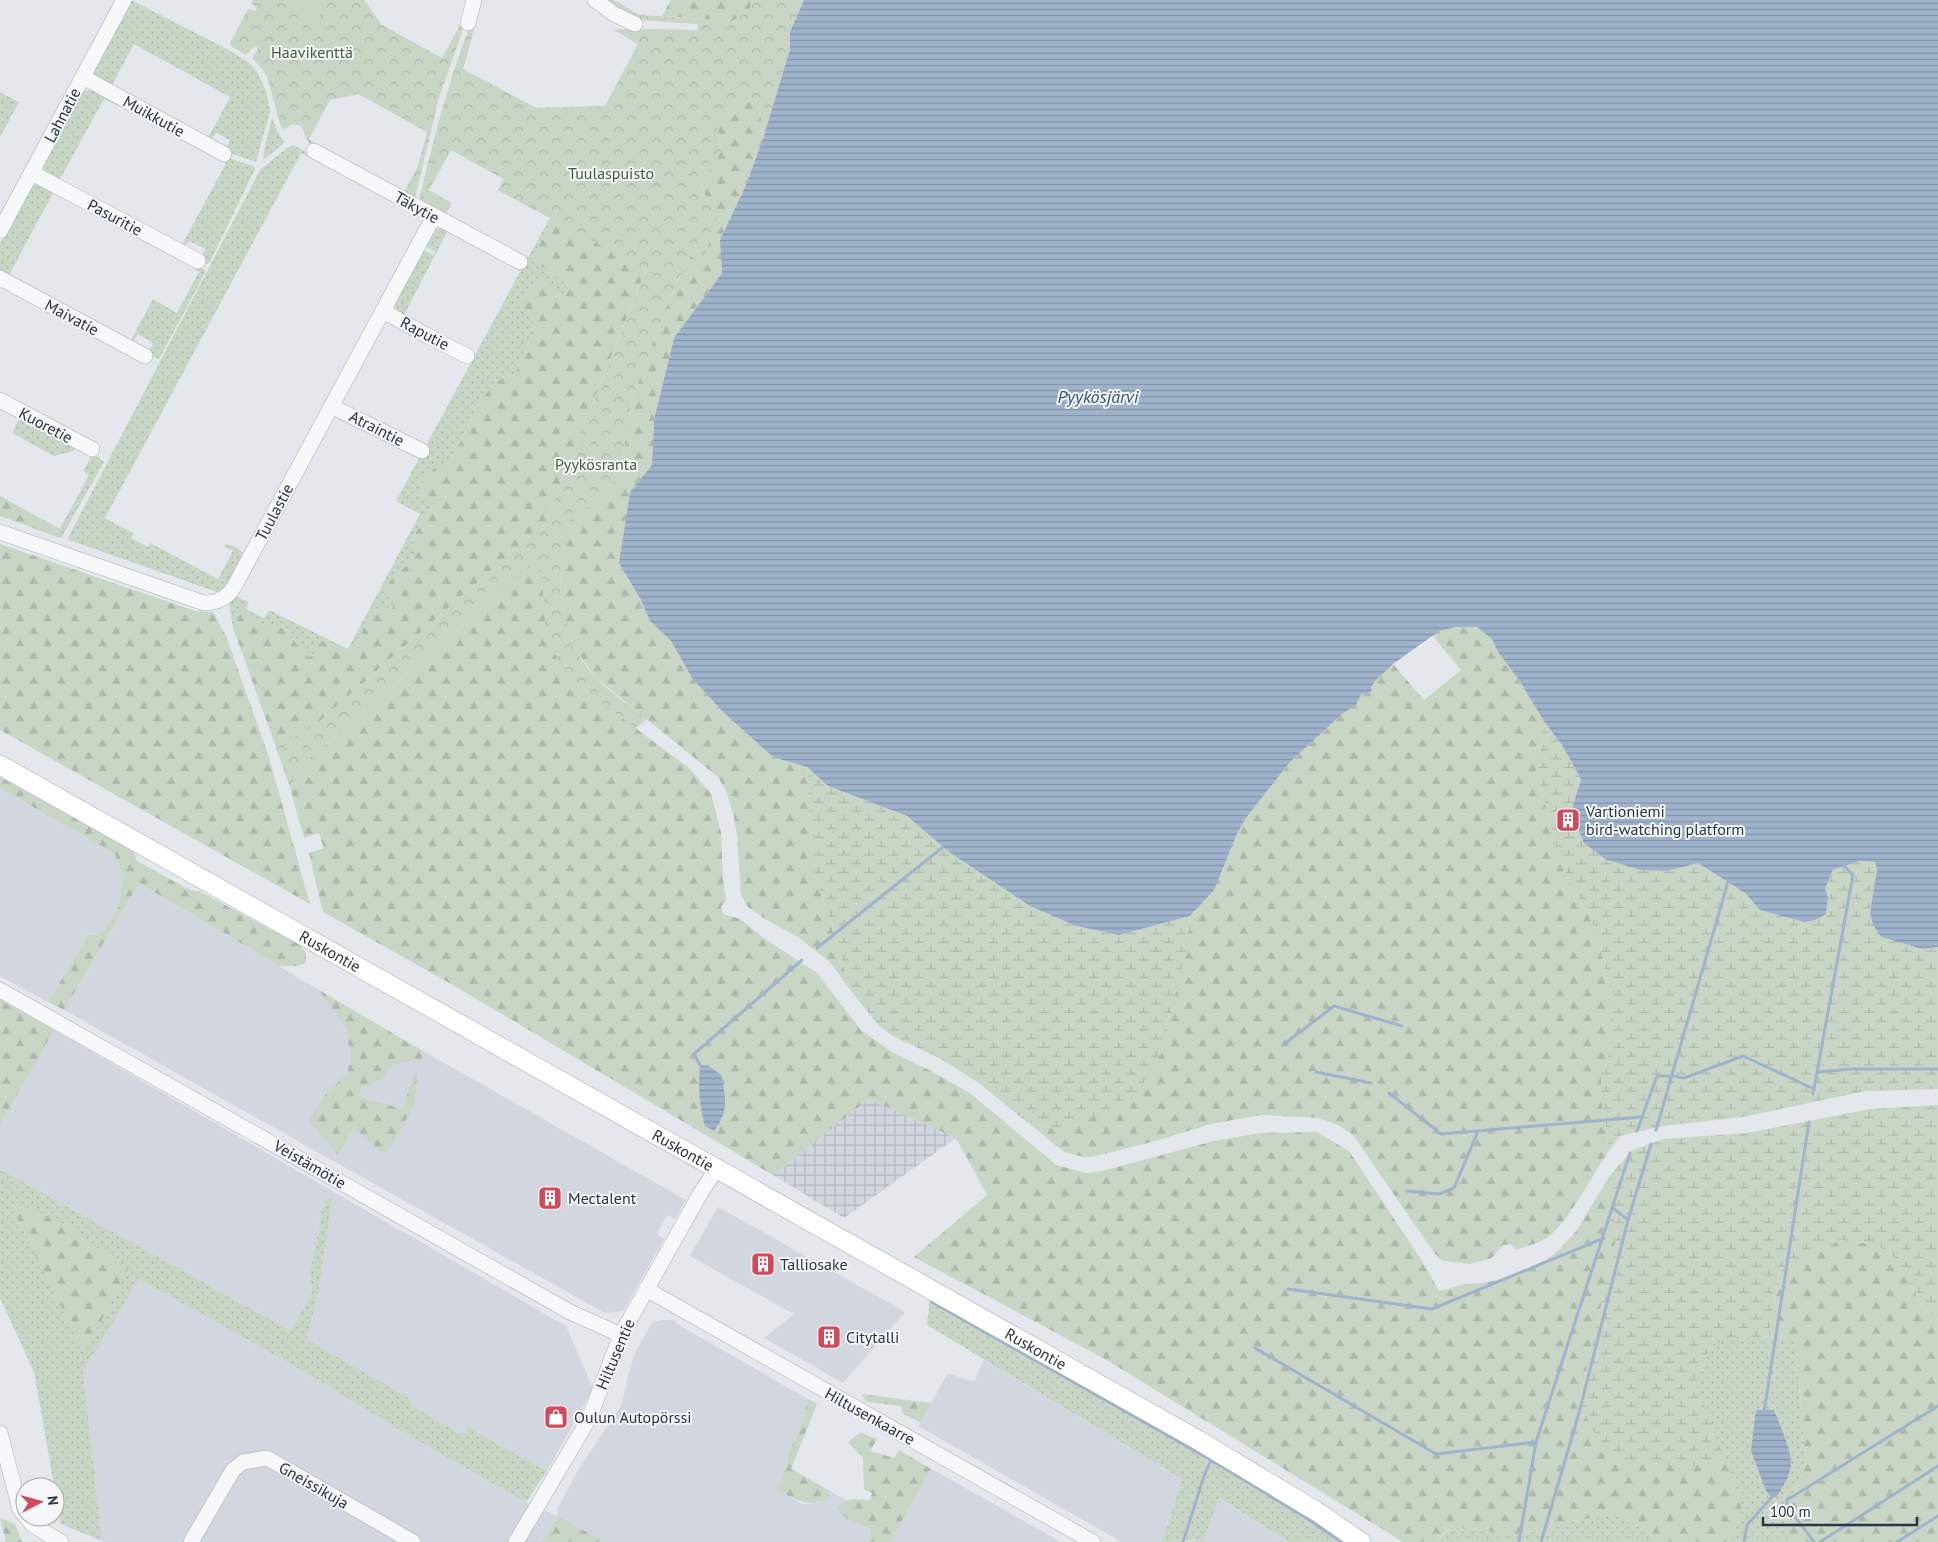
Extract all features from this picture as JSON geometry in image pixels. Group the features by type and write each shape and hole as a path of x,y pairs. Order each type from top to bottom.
{"main road":[{"name":"Ruskontie","path":"0,765 1204,1444 1316,1511 1361,1542"}],"street":[{"name":"Lahnatie","path":"0,231 124,0"},
{"path":"468,23 474,0"},
{"path":"594,0 614,14 635,24"},
{"name":"Muikkutie","path":"83,77 224,154"},
{"name":"Täkytie","path":"314,151 520,262"},
{"name":"Pasuritie","path":"32,172 198,261"},
{"name":"Tuulastie","path":"0,532 204,603 216,603 227,595 235,585 434,216"},
{"name":"Maivatie","path":"0,278 145,356"},
{"name":"Raputie","path":"383,310 426,335 468,356"},
{"name":"Kuoretie","path":"0,400 92,449"},
{"name":"Atraintie","path":"331,406 422,451"},
{"name":"Veistämötie","path":"0,990 570,1312 620,1335"},
{"name":"Hiltusentie","path":"516,1542 592,1412 620,1335 700,1194 717,1168"},
{"name":"Hiltusenkaarre","path":"646,1290 1093,1542"},
{"path":"0,1433 15,1490"},
{"name":"Gneissikuja","path":"190,1542 233,1470 244,1462 266,1458 413,1542"},
{"path":"35,1527 61,1542"}],"shaded area":[{"path":"0,788 115,854 123,877 118,908 100,934 88,935 48,1002 0,976"},
{"path":"139,883 319,990 346,1028 351,1058 347,1074 327,1092 338,1155 354,1127 383,1153 415,1104 413,1074 403,1109 360,1097 360,1087 383,1079 393,1065 422,1059 423,1051 686,1200 675,1219 667,1215 657,1234 664,1239 623,1311 605,1313 64,1010"},
{"path":"54,1030 566,1326 593,1389 547,1471 472,1430 470,1426 466,1433 457,1432 412,1406 408,1397 307,1340 319,1289 331,1199 324,1201 310,1273 312,1292 291,1331 0,1169 0,1125"},
{"path":"869,1099 956,1138 844,1218 773,1175"},
{"path":"718,1207 905,1312 843,1383 764,1338 794,1314 690,1256"},
{"path":"139,1279 296,1367 417,1440 526,1502 557,1516 558,1508 577,1472 621,1406 633,1357 652,1322 673,1320 808,1399 800,1428 790,1450 779,1491 803,1504 819,1503 828,1499 830,1491 846,1500 840,1504 848,1520 869,1528 871,1537 868,1542 605,1542 558,1516 543,1542 102,1541 83,1371"},
{"path":"984,1360 1182,1479 1162,1542 1122,1542 918,1426 948,1373 974,1382"},
{"path":"931,1469 948,1478 1061,1542 890,1542"},
{"path":"1218,1498 1289,1542 1194,1542 1195,1540 1203,1540"}],"green space":[{"path":"131,0 223,47 247,61 257,71 266,91 270,111 256,162 226,152 225,150 230,140 217,133 209,140 208,138 230,97 134,44 112,85 95,78 93,70"},
{"name":"Haavikenttä","path":"253,0 364,0 382,25 442,58 459,27 467,0 471,0 439,98 415,198 404,192 418,166 427,132 358,94 330,100 309,139 315,143 312,145 308,142 301,126 293,124 284,129 281,127 267,77 252,58 258,48 255,46 246,55 232,47 230,43 248,9 255,11 257,8 251,4"},
{"path":"276,0 328,0 317,21"},
{"name":"Pyykösranta","path":"605,0 613,0 640,15 733,21 750,8 753,0 804,0 790,32 790,49 763,139 761,112 747,99 735,100 717,124 721,152 701,185 705,195 712,198 717,217 707,250 701,261 690,256 672,293 632,399 620,473 608,491 565,525 560,586 565,624 572,642 582,660 596,678 647,719 636,728 582,688 560,663 552,649 547,633 542,572 532,565 300,767 290,788 272,736 279,738 292,737 304,732 321,720 545,523 646,270 498,190 504,179 451,150 429,190 452,203 446,214 420,202 420,196 453,74 480,2 482,2 463,69 536,108 605,106 638,44 614,30 697,31 698,24 639,20"},
{"path":"671,0 753,0 750,8 733,21 662,16"},
{"name":"Tuulaspuisto","path":"679,29 715,32 745,40 754,47 752,60 729,80 709,111 657,242 547,196 541,205 548,208 553,217 532,260 568,285 566,294 558,295 542,281 531,283 521,300 522,310 534,320 525,355 514,374 495,381 477,407 456,451 447,464 435,467 420,486 423,497 433,503 433,509 417,530 413,558 408,565 393,577 388,585 386,590 393,600 393,608 384,612 376,609 366,620 361,636 349,652 323,641 317,644 318,654 309,657 295,642 289,630 261,623 244,608 233,628 229,601 237,597 249,602 246,609 264,618 269,610 348,649 420,514 396,501 520,272 514,268 522,259 514,254 514,251 528,258 550,218 498,190 504,179 479,165 476,151 477,106 490,84 536,108 605,106 623,73 658,73 672,65 696,67 722,80 726,77 728,68 719,43 712,42 706,47 688,47 650,40 639,44 614,30"},
{"path":"91,89 119,104 119,106 104,99 60,179 74,187 45,173 42,164 81,92"},
{"path":"0,92 19,102 0,137"},
{"path":"735,99 747,99 761,112 763,139 746,185 720,240 722,273 674,338 654,420 652,465 630,492 619,563 641,600 650,621 671,641 692,678 723,712 773,757 807,767 812,863 851,991 831,963 798,937 765,919 748,907 741,895 734,817 726,791 718,777 596,678 578,653 565,630 561,601 560,568 565,524 608,491 620,473 632,399 672,293 690,256 705,195 701,184 721,152 717,124"},
{"path":"272,118 284,141 282,145 263,160 264,150"},
{"path":"293,145 324,161 323,165 301,153 105,518 133,533 131,538 148,547 150,543 218,579 233,551 224,546 226,544 237,548 244,555 229,585 220,593 69,540 68,538 260,170"},
{"path":"226,157 253,166 255,169 210,262 207,264 200,261 205,249 189,241 185,247 182,245 225,165 224,160"},
{"path":"38,183 68,199 53,193 10,273 23,282 0,273 0,243 30,187"},
{"path":"553,217 657,242 545,523 321,720 304,732 292,737 279,738 272,736 233,628 244,607 261,623 289,630 295,642 309,657 318,654 317,644 323,641 349,652 361,636 366,620 376,609 384,612 393,608 393,600 386,590 388,585 393,577 408,565 413,558 417,530 433,509 433,503 423,497 420,486 435,467 447,464 456,451 477,407 495,381 514,374 525,355 534,320 522,310 521,300 531,283 542,281 558,295 566,294 568,285 532,260"},
{"path":"441,227 466,239 465,241 447,232 404,315 397,312 394,303 423,250 433,255 435,252 426,246 433,231"},
{"path":"197,266 204,269 205,273 159,359 148,354 153,343 138,334 134,341 131,340 153,299 177,313 199,272 195,270"},
{"path":"21,418 73,447 74,451 54,456 14,434 13,431"},
{"path":"95,455 104,462 61,538 52,535 60,529 89,475 83,471 92,456"},
{"path":"0,496 60,529 52,535 0,516"},
{"path":"0,544 195,611 213,612 226,636 268,754 310,904 0,730"},
{"path":"532,565 542,571 547,634 585,690 690,769 711,794 721,832 726,901 721,907 723,914 740,919 765,939 817,973 861,1030 892,1052 931,1071 971,1094 1056,1165 1086,1173 1102,1171 1214,1141 1261,1133 1317,1132 1349,1151 1424,1264 1439,1291 1465,1284 1483,1283 1510,1277 1549,1258 1577,1230 1610,1175 1610,1203 1617,1235 1579,1403 1586,1414 1691,1467 1724,1456 1742,1500 1741,1518 1728,1542 1659,1542 1638,1525 1613,1515 1572,1521 1517,1535 1458,1528 1446,1530 1437,1542 1403,1542 1105,1359 914,1257 987,1195 956,1138 869,1099 773,1175 451,984 323,912 309,853 324,848 319,833 304,838 290,788 300,767"},
{"path":"1471,626 1483,630 1492,639 1498,652 1519,680 1545,723 1537,773 1561,865 1595,928 1611,992 1613,1022 1608,1059 1601,1067 1601,1094 1609,1151 1565,1219 1548,1237 1532,1245 1516,1250 1510,1244 1503,1245 1492,1258 1470,1264 1443,1261 1435,1254 1353,1135 1338,1125 1319,1118 1261,1115 1211,1124 1152,1142 1096,1156 1083,1157 1064,1152 1027,1122 1054,1129 1187,943 1190,916 1195,912 1245,819 1290,762 1342,714 1356,705 1361,695 1372,691 1371,687 1374,681 1393,664 1424,700 1461,670 1432,635 1443,629"},
{"path":"1545,723 1562,745 1581,779 1571,812 1668,871 1698,863 1745,893 1760,910 1804,922 1816,920 1828,897 1825,889 1833,870 1860,861 1875,862 1877,869 1870,913 1873,925 1881,937 1922,949 1938,947 1938,1089 1866,1091 1743,1117 1663,1126 1620,1136 1609,1151 1601,1094 1601,1067 1608,1059 1613,1022 1611,992 1595,928 1561,865 1537,773"},
{"path":"807,767 828,786 907,816 949,852 1030,906 1076,926 1119,935 1190,916 1187,943 1162,1053 1139,1090 1098,1117 1054,1129 1027,1122 979,1083 939,1058 893,1036 879,1026 851,991 812,863"},
{"path":"0,777 133,850 137,861 190,890 199,891 300,945 306,953 306,963 297,966 279,966 139,883 64,1010 48,1002 88,935 100,934 118,908 123,877 115,854 0,788"},
{"path":"319,990 423,1051 422,1059 393,1065 383,1079 360,1088 360,1097 403,1109 413,1074 417,1072 415,1104 390,1148 383,1153 354,1128 338,1155 309,1120 327,1092 347,1074 351,1058 346,1028"},
{"path":"0,1000 54,1030 0,1125"},
{"path":"1938,1105 1938,1320 1923,1308 1897,1260 1877,1245 1841,1240 1781,1270 1768,1337 1728,1337 1709,1350 1695,1383 1724,1456 1691,1467 1633,1462 1601,1445 1579,1403 1617,1235 1610,1203 1610,1175 1633,1150 1664,1139 1747,1133 1870,1109"},
{"path":"0,1169 291,1331 312,1292 310,1273 324,1201 332,1198 319,1289 307,1340 408,1397 412,1406 457,1432 466,1433 470,1425 472,1430 547,1471 526,1502 417,1440 296,1367 139,1279 83,1371 102,1541 65,1526 65,1477 53,1477 34,1372 0,1298"},
{"path":"11,1206 42,1213 57,1221 128,1270 84,1354"},
{"path":"1841,1240 1877,1245 1897,1260 1923,1308 1938,1320 1938,1542 1789,1542 1786,1512 1806,1463 1795,1338 1768,1337 1781,1270"},
{"path":"930,1297 1214,1456 1349,1542 1289,1542 1219,1498 1203,1541 1162,1542 1182,1479 927,1325"},
{"path":"1728,1337 1795,1338 1806,1463 1786,1511 1789,1542 1728,1542 1741,1518 1695,1382 1709,1350"},
{"path":"861,1394 932,1403 920,1422 903,1414 901,1406 867,1402"},
{"path":"808,1399 817,1404 791,1469 830,1491 828,1499 815,1503 803,1502 779,1491 790,1450 800,1428"},
{"path":"862,1433 877,1439 870,1451 894,1458 899,1450 931,1469 890,1542 868,1542 871,1537 869,1528 848,1520 838,1509 847,1500 870,1500 872,1493 864,1489 863,1457 848,1443 855,1436"},
{"path":"1613,1515 1638,1525 1659,1542 1437,1542 1447,1530 1458,1528 1517,1535 1572,1521"},
{"path":"558,1516 605,1542 543,1542"},
{"path":"0,1518 15,1524 22,1542 6,1542"}],"water":[{"name":"Pyykösjärvi","path":"804,0 1938,0 1938,947 1922,949 1881,937 1873,925 1870,913 1877,869 1875,862 1860,861 1833,870 1825,889 1828,897 1826,914 1816,920 1804,922 1760,910 1745,893 1698,863 1668,871 1640,870 1605,859 1584,843 1571,812 1581,779 1562,745 1545,723 1519,680 1498,652 1492,639 1477,627 1456,627 1439,631 1393,664 1375,681 1371,687 1372,691 1361,695 1356,705 1342,714 1290,762 1245,819 1214,890 1190,916 1119,935 1076,926 1030,906 949,852 907,816 828,786 807,767 773,757 723,712 692,678 671,641 650,621 641,600 619,563 630,492 652,465 654,420 674,338 722,273 720,240 746,185 763,139 790,49 790,32"},
{"path":"700,1065 709,1066 721,1075 723,1083 724,1110 719,1124 714,1131 705,1126 701,1111"},
{"path":"1756,1410 1774,1410 1787,1443 1790,1457 1790,1472 1777,1496 1772,1498 1766,1491 1751,1451"}],"waterway":[{"path":"817,948 943,847"},
{"path":"1813,1094 1853,875 1843,865"},
{"path":"1656,1130 1728,882"},
{"path":"700,1065 694,1054 802,960"},
{"path":"1283,1045 1334,1006 1402,1026"},
{"path":"1637,1131 1657,1076 1684,1078 1743,1056 1814,1089"},
{"path":"1818,1072 1852,1069 1938,1069"},
{"path":"1316,1072 1371,1083"},
{"path":"1389,1093 1441,1134 1642,1117"},
{"path":"1764,1412 1809,1122"},
{"path":"1407,1191 1439,1194 1454,1188 1478,1131"},
{"path":"1541,1542 1579,1413 1628,1220 1651,1144"},
{"path":"1519,1542 1536,1442 1630,1153"},
{"path":"1613,1208 1628,1220"},
{"path":"1288,1289 1432,1309 1604,1238"},
{"path":"932,1302 1211,1460 1308,1519 1341,1542"},
{"path":"1255,1348 1436,1454 1536,1442"},
{"path":"1814,1542 1787,1506 1787,1500 1938,1406"},
{"path":"1183,1542 1211,1460"},
{"path":"1820,1542 1938,1466"},
{"path":"1744,1542 1747,1525 1773,1496"},
{"path":"1897,1542 1938,1516"}],"place":[{"name":"Vartioniemi bird-watching platform","path":"1568,820"},
{"name":"Mectalent","path":"550,1198"},
{"name":"Talliosake","path":"763,1264"},
{"name":"Citytalli","path":"829,1337"},
{"name":"Oulun Autopörssi","path":"556,1417"}]}
